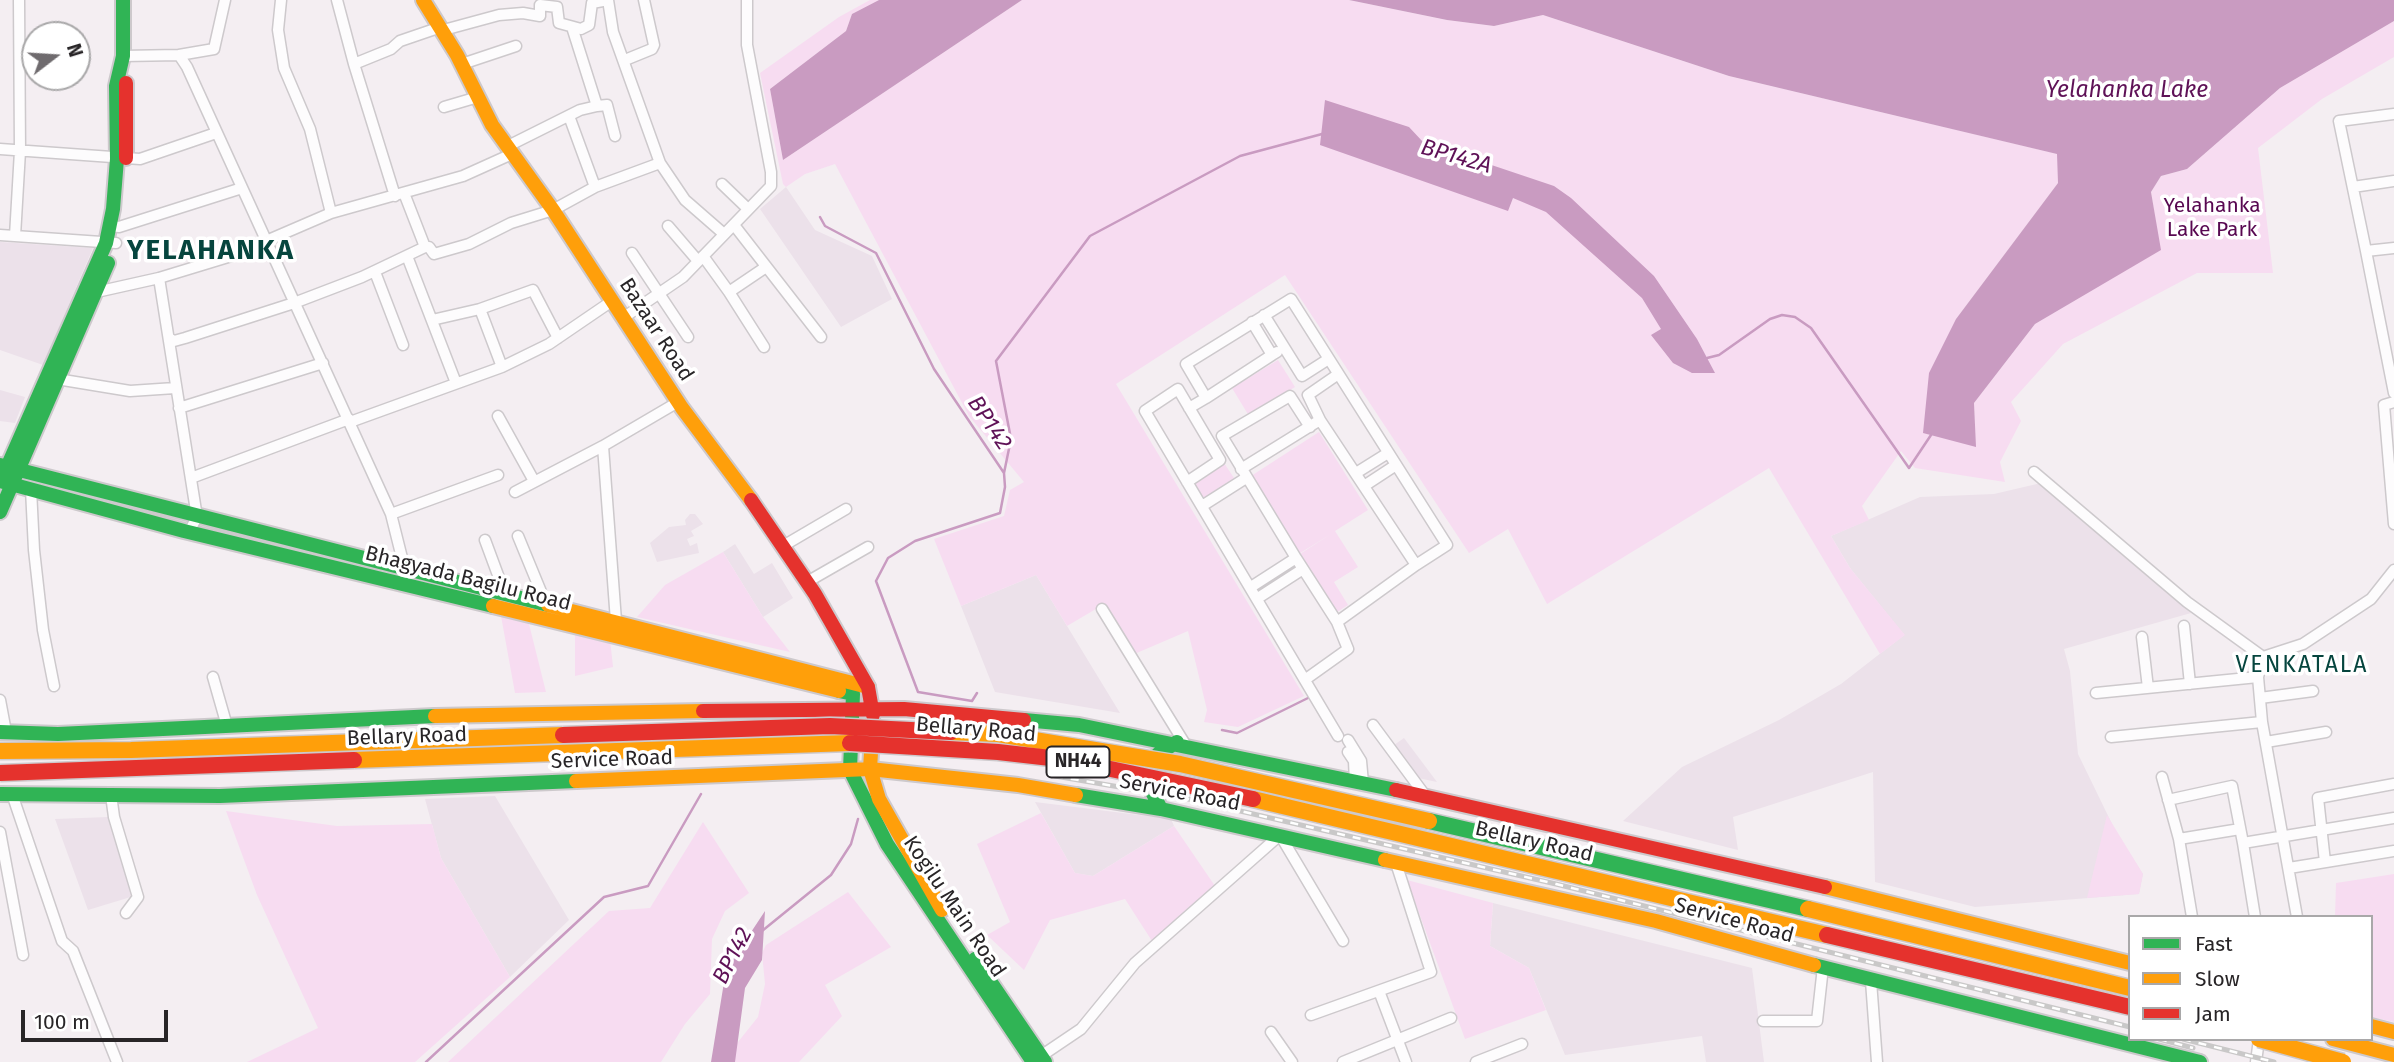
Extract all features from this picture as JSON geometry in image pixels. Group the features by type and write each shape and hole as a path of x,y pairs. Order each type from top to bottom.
{"main road":[{"path":"5,476 57,379 113,235 126,78 122,62 123,0"},
{"name":"Bazaar Road","path":"423,0 462,64 492,125 553,210 678,402 807,582 862,694"},
{"path":"0,512 5,476 90,292"},
{"name":"Bhagyada Bagilu Road","path":"5,476 31,489 189,532 405,577 505,594 616,621 862,694"},
{"name":"Bhagyada Bagilu Road","path":"5,476 197,517 405,577 862,694"},
{"path":"862,694 870,769"},
{"path":"850,771 862,694"},
{"path":"2,731 58,734 862,694 916,710 1079,725 1181,743 1734,865 2128,963"},
{"name":"Bellary Road","path":"0,751 131,750 830,726 998,734 1180,764 1791,905 2128,988"},
{"name":"Bellary Road","path":"0,773 830,742 998,752 1068,760 1164,778 2128,1007"},
{"path":"1161,809 1150,788 1150,771 1158,754 1181,743"},
{"name":"Service Road","path":"6,794 327,792 870,769 1018,785 1161,809 1656,921 1871,981 2200,1062"},
{"name":"Kogilu Main Road","path":"870,769 892,839"},
{"name":"Kogilu Main Road","path":"850,771 892,839 1040,1060"},
{"path":"2373,1027 2394,1032"},
{"path":"2266,1041 2343,1062"},
{"path":"2341,1041 2394,1055"}],"street":[{"path":"15,236 20,151 19,0"},
{"path":"122,62 214,49 225,0"},
{"path":"281,0 278,30 284,68 310,129 331,213"},
{"path":"337,0 354,64 400,195 425,247 429,247 433,254 457,247 511,223 553,210 595,187 660,163"},
{"path":"354,64 381,54 400,41 439,30 499,15 523,13 540,16 540,5 557,7 559,23 586,28 592,3 608,0 612,32 625,60 660,163 685,200 724,234"},
{"path":"625,60 652,50 654,45 644,0"},
{"path":"623,318 701,258 771,186 771,172 747,45 747,0"},
{"path":"572,27 597,106"},
{"path":"462,64 516,46"},
{"path":"179,55 391,514 405,577"},
{"path":"444,107 478,97"},
{"path":"90,292 159,278 261,247 267,241 331,213 463,176 569,116 597,106 607,105 615,136"},
{"path":"2394,114 2339,121 2394,393"},
{"path":"569,116 595,187"},
{"path":"0,149 121,160 165,153 216,133"},
{"path":"2353,187 2394,181"},
{"path":"722,184 748,209"},
{"path":"0,235 113,235 242,188"},
{"path":"734,225 821,337"},
{"path":"668,226 701,258 729,292 764,347"},
{"path":"169,338 174,341 185,338 293,303 375,272 425,247"},
{"path":"2366,251 2394,248"},
{"path":"632,253 688,337"},
{"path":"407,256 456,383"},
{"path":"729,292 766,267"},
{"path":"375,272 403,345"},
{"path":"159,278 197,517 189,532"},
{"path":"432,320 480,309 533,290 558,338"},
{"path":"1206,398 1185,364 1291,299 1337,375 1447,543 1337,622"},
{"path":"191,478 502,367 558,338 612,301"},
{"path":"480,309 502,367"},
{"path":"1264,314 1302,376 1328,360"},
{"path":"1252,322 1272,355"},
{"path":"2382,332 2394,331"},
{"path":"1189,408 1283,348"},
{"path":"179,408 323,363"},
{"path":"1337,375 1308,395 1321,420 1416,565"},
{"path":"57,379 131,391 175,388"},
{"path":"1187,482 1220,460 1178,389 1145,411 1187,482 1251,587 1308,678 1343,738 1359,783"},
{"path":"1308,678 1348,649 1337,622 1243,474 1223,436 1290,396 1310,427"},
{"path":"515,492 603,446 678,402"},
{"path":"2394,402 2384,405 2394,524"},
{"path":"498,416 534,481"},
{"path":"1202,506 1321,420"},
{"path":"603,446 616,621"},
{"path":"1356,473 1388,453"},
{"path":"1364,486 1396,465"},
{"path":"2034,472 2187,602 2263,657"},
{"path":"391,514 498,475"},
{"path":"31,489 34,550 43,630 54,686"},
{"path":"783,546 846,509"},
{"path":"518,536 547,604"},
{"path":"485,540 505,594"},
{"path":"807,582 868,547"},
{"path":"1251,587 1296,558"},
{"path":"1258,598 1303,569"},
{"path":"2263,657 2303,644 2371,599 2394,570"},
{"path":"1102,609 1181,743"},
{"path":"2184,626 2190,684"},
{"path":"2142,637 2148,688"},
{"path":"2263,657 2258,677 2262,722 2297,915"},
{"path":"213,677 227,726"},
{"path":"2096,693 2258,677"},
{"path":"2260,698 2313,691"},
{"path":"0,700 2,731"},
{"path":"2111,737 2262,722"},
{"path":"1373,725 1427,798"},
{"path":"2266,742 2326,732"},
{"path":"1343,738 1361,760 1359,783"},
{"path":"2162,777 2179,839 2192,915"},
{"path":"2325,862 2318,798 2394,783"},
{"path":"2168,800 2232,786 2255,915"},
{"path":"6,794 62,941 73,951 117,1062"},
{"path":"111,794 114,817 138,897 126,913"},
{"path":"2243,843 2394,818"},
{"path":"2179,839 2240,829"},
{"path":"0,832 23,955"},
{"path":"1040,1060 1080,1028 1135,963 1280,835 1343,941"},
{"path":"2289,868 2394,851"},
{"path":"1311,1015 1431,972 1396,863"},
{"path":"1763,1021 1817,1021 1823,967"},
{"path":"1871,981 1877,1062"},
{"path":"1379,991 1406,1062"},
{"path":"1343,1062 1451,1018"},
{"path":"1271,1032 1292,1062"},
{"path":"2256,1062 2259,1041"},
{"path":"1476,1062 1522,1044"}],"shaded area":[{"path":"786,187 815,230 872,256 892,299 841,327 760,209"},
{"path":"0,242 93,248 43,365 0,350"},
{"path":"0,390 25,397 15,423 0,421"},
{"path":"2054,480 2066,500 2191,613 2064,649 2070,671 2078,754 2115,830 2143,874 2139,894 1975,907 1875,882 1873,772 1733,817 1738,850 1623,821 1682,767 1779,720 1841,684 1904,635 1850,568 1831,536 1920,497 1994,494"},
{"path":"690,514 695,514 703,524 691,531 694,536 687,539 690,546 697,543 699,553 657,562 650,543 669,527 686,525 685,520"},
{"path":"735,544 754,574 772,563 793,598 763,617 723,552"},
{"path":"1036,575 1120,713 995,692 961,606"},
{"path":"1404,738 1437,782 1404,775 1387,750"},
{"path":"495,796 569,920 510,977 441,858 425,799"},
{"path":"1035,802 1171,819 1174,826 1093,876 1075,873"},
{"path":"108,817 134,896 88,910 55,819"},
{"path":"1493,903 1752,968 1764,1062 1706,1062 1702,1036 1565,1055 1529,968 1490,946"}],"green space":[{"name":"Yelahanka Lake Park","path":"870,0 879,0 852,14 846,31 770,89 783,160 1022,0 1349,0 1447,20 1494,26 1543,15 1729,76 2058,154 2058,183 1956,319 1975,447 1974,403 2035,324 2160,250 2151,192 2161,176 2187,169 2280,88 2394,21 2394,57 2322,99 2258,148 2273,273 2197,273 2063,344 2011,402 2021,421 2000,462 2005,482 1915,468 1901,451 1862,506 1869,520 1831,536 1850,568 1905,635 1880,654 1769,468 1547,604 1508,529 1469,553 1285,275 1116,384 1304,696 1238,727 1204,722 1207,710 1188,631 1132,655 1101,606 1067,626 1036,575 961,606 934,539 1004,516 1010,490 1024,482 969,416 835,164 805,174 786,187 783,184 760,73 839,17"},
{"path":"1278,360 1295,387 1249,416 1232,388"},
{"path":"1319,432 1368,510 1335,531 1358,567 1334,582 1348,605 1337,612 1300,554 1331,534 1297,555 1248,478"},
{"path":"1224,463 1234,478 1203,499 1193,484"},
{"path":"723,552 763,617 790,652 637,617 665,585"},
{"path":"501,616 528,620 546,692 515,693"},
{"path":"575,633 610,640 613,667 575,676"},
{"path":"226,811 337,826 432,824 441,858 510,977 415,1062 247,1062 318,1028 257,895"},
{"path":"1041,813 1075,873 1093,876 1174,826 1215,886 1152,941 1125,899 1050,920 1024,970 987,935 1010,922 977,844"},
{"path":"2107,815 2143,874 2139,894 2087,898"},
{"path":"703,822 749,893 725,911 712,939 710,994 685,1024 661,1062 448,1062 609,911 650,908"},
{"path":"2394,874 2394,1022 2373,1017 2373,915 2335,915 2336,883"},
{"path":"1407,880 1493,903 1490,946 1529,968 1546,1010 1465,1039"},
{"path":"848,892 891,947 825,985 842,1016 799,1062 722,1062 758,1017 765,984 762,953 766,945"}],"water":[{"path":"879,0 1022,0 783,160 770,89 846,31 852,14"},
{"name":"Yelahanka Lake","path":"1349,0 2394,0 2394,21 2280,88 2187,169 2161,176 2151,192 2161,250 2035,324 1974,403 1976,447 1923,433 1929,373 1956,319 2058,183 2057,154 1729,76 1543,15 1494,26 1447,20"},
{"path":"1325,100 1409,127 1423,142 1554,186 1571,198 1654,276 1697,339 1715,373 1692,373 1673,363 1651,335 1661,329 1642,298 1546,212 1513,198 1508,211 1320,145"},
{"path":"765,911 762,960 745,988 735,1062 711,1062 726,970"}],"waterway":[{"name":"BP142A","path":"1004,473 1011,439 996,361 1090,236 1240,156 1322,134"},
{"name":"BP142","path":"820,217 825,226 876,253 934,369 1004,473 1005,487 1000,513 915,541 888,558 876,581 918,692 972,701 977,693"},
{"name":"BP142A","path":"1707,358 1719,355 1770,319 1782,315 1795,317 1811,328 1909,468 1931,435"},
{"path":"1222,730 1237,733 1308,698"},
{"path":"426,1062 604,897 648,886 701,794"},
{"name":"BP142","path":"762,931 831,875 851,844 858,819"}],"railway":[{"path":"1055,776 1184,798 1556,884 2128,1027"},
{"path":"2167,1041 2193,1048"},
{"path":"2191,1041 2274,1062"}],"traffic: fast":[{"path":"4,474 106,243 113,209 117,159 116,86 123,56 123,0"},
{"path":"0,512 108,263"},
{"path":"0,465 548,605"},
{"path":"0,481 184,531 493,606"},
{"path":"839,691 853,694 850,770 887,844 1033,1062"},
{"path":"0,732 58,734 435,716"},
{"path":"1024,720 1079,725 1396,790"},
{"path":"1161,809 1150,788 1150,771 1158,754 1177,742"},
{"path":"0,794 220,796 576,781"},
{"path":"1076,795 1161,809 1385,860"},
{"path":"1429,821 1808,909"},
{"path":"975,959 1045,1062"},
{"path":"1814,965 2200,1062"}],"traffic: slow":[{"path":"423,0 457,55 492,125 553,210 682,408 751,500"},
{"path":"548,605 868,687"},
{"path":"493,606 839,691"},
{"path":"435,716 703,711"},
{"path":"951,732 998,734 1180,764 1429,821"},
{"path":"0,751 131,750 563,735"},
{"path":"872,736 870,769 879,799 942,910"},
{"path":"354,760 850,743"},
{"path":"576,781 870,769 1018,785 1076,795"},
{"path":"1253,799 1827,935"},
{"path":"1385,860 1656,921 1814,965"},
{"path":"1825,887 2128,963"},
{"path":"1808,909 2128,988"},
{"path":"2373,1027 2394,1032"},
{"path":"2266,1041 2343,1062"},
{"path":"2341,1041 2394,1055"}],"traffic: jam":[{"path":"126,83 126,158"},
{"path":"751,500 815,594 868,687 873,715"},
{"path":"703,711 904,709 1024,720"},
{"path":"563,735 830,726 951,732"},
{"path":"850,743 998,752 1068,760 1253,799"},
{"path":"0,773 354,760"},
{"path":"1396,790 1825,887"},
{"path":"1827,935 2128,1007"}],"district":[{"name":"YELAHANKA","path":"211,251"},
{"name":"VENKATALA","path":"2302,666"}]}
